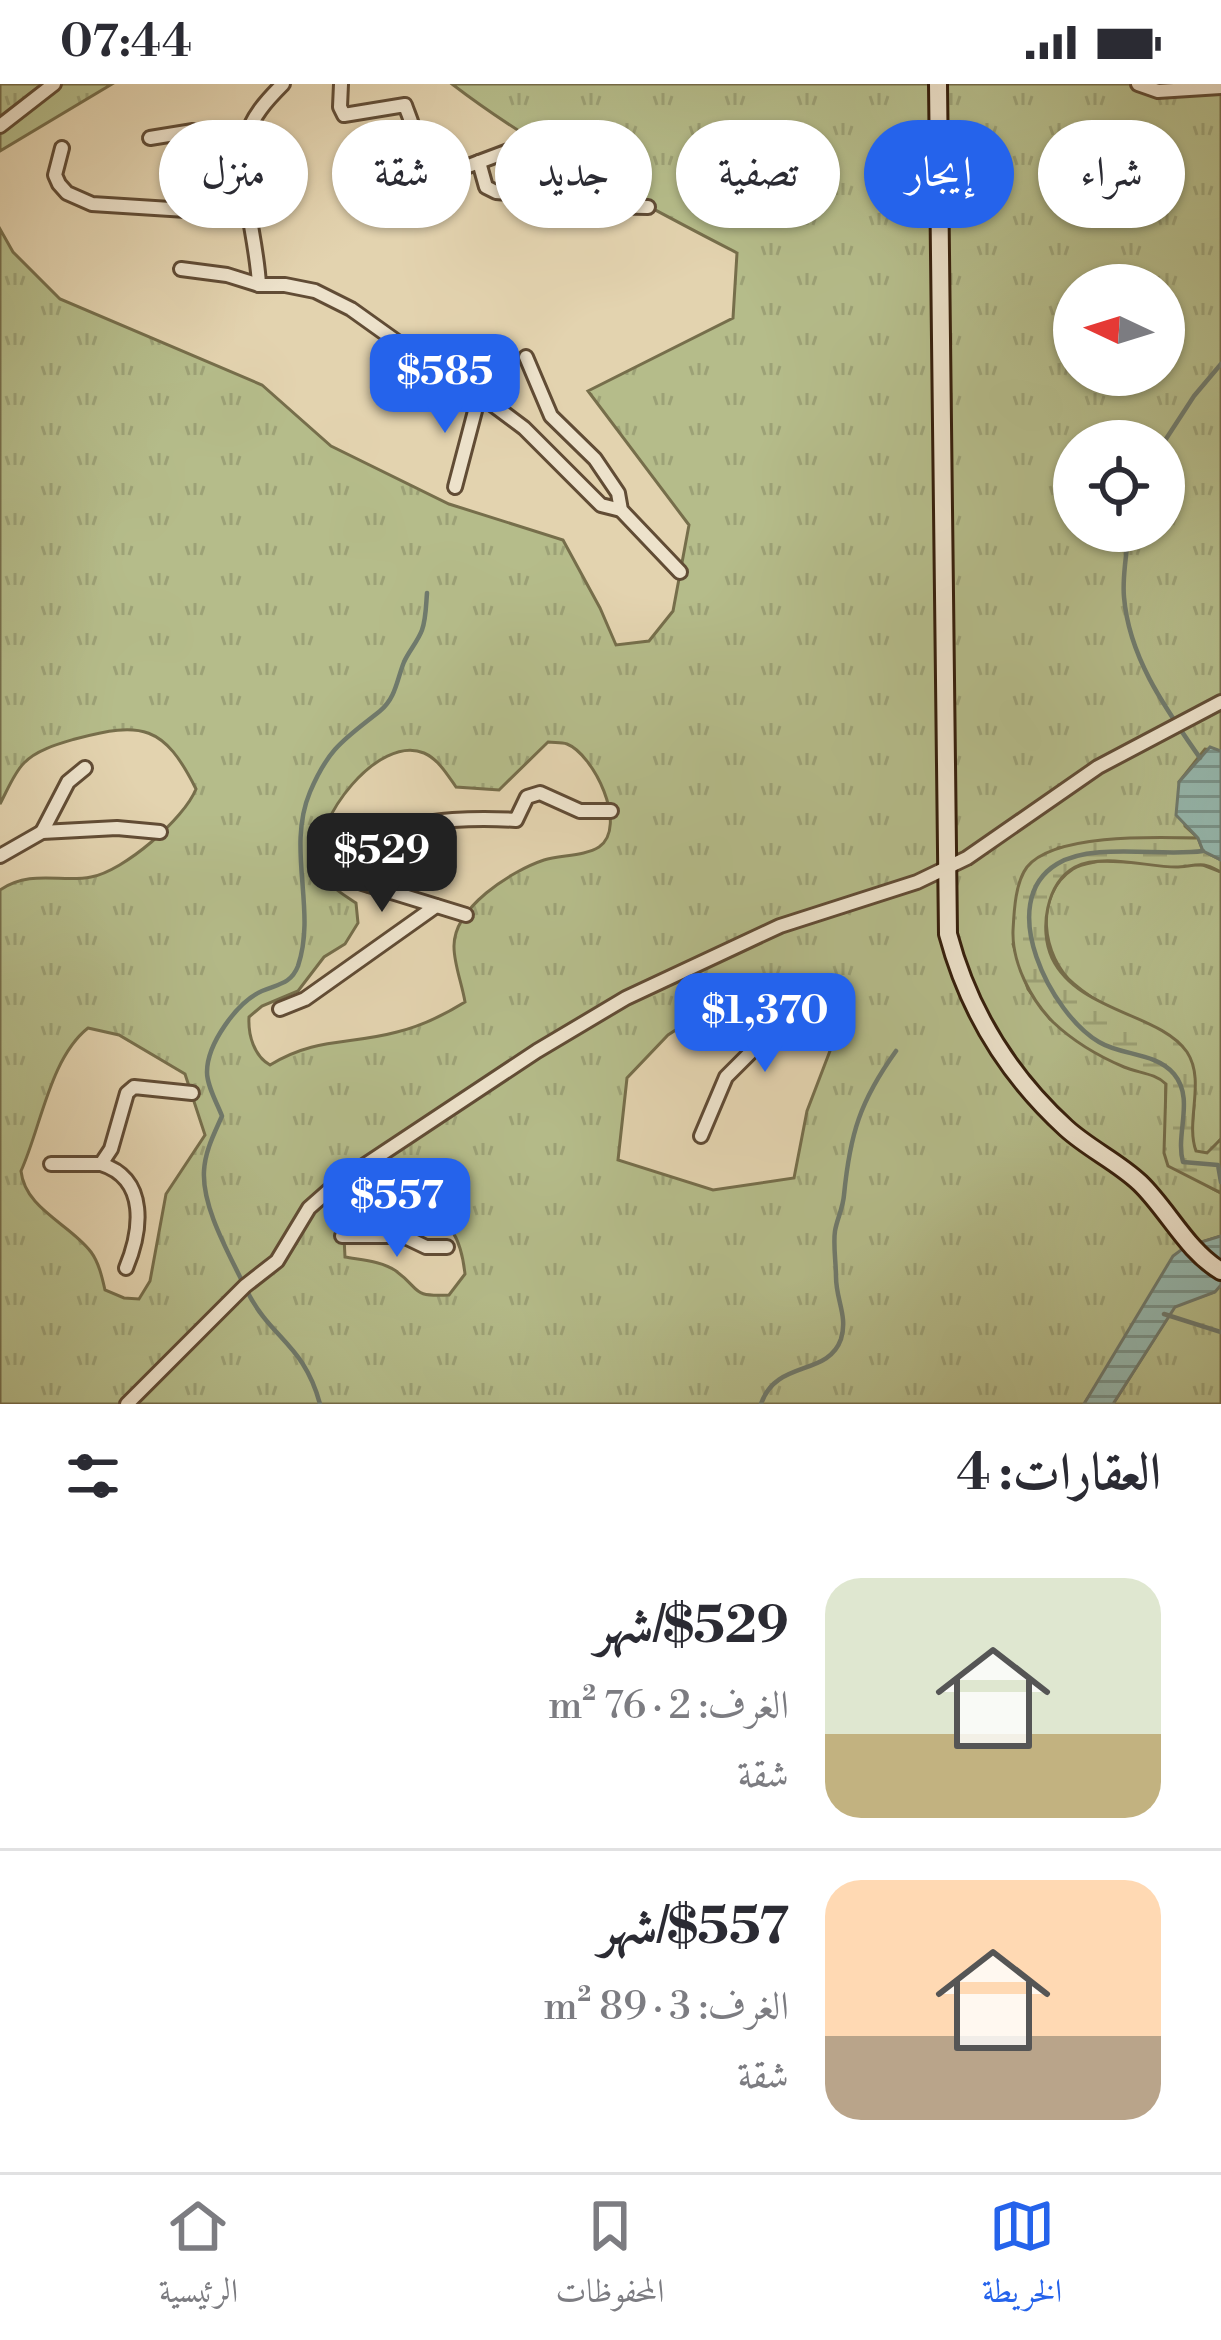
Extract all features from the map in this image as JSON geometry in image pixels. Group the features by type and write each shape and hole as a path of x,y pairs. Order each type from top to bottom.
{"main road":[{"path":"938,84 948,934 958,972 1008,1064 1069,1131 1140,1183 1202,1257 1221,1271"}],"street":[{"path":"0,126 54,84"},
{"path":"254,120 283,84"},
{"path":"341,84 344,116 405,105 414,132 412,151 423,177 436,183 447,174 495,156"},
{"path":"1138,84 1171,92 1221,87"},
{"path":"150,138 159,137"},
{"path":"62,148 56,175 68,193 92,204 159,208"},
{"path":"479,162 486,187 495,192"},
{"path":"251,228 259,285"},
{"path":"181,269 315,291 473,390 524,428 601,505 622,510"},
{"path":"526,357 551,416 595,459 618,493 622,510 680,572"},
{"path":"454,487 475,411 473,390"},
{"path":"127,1404 245,1286 277,1261 309,1208 335,1185 537,1051 626,998 780,926 917,882 945,868 993,843 1098,767 1221,702"},
{"path":"42,832 68,782 86,768"},
{"path":"370,885 383,847 403,830 454,821 516,820 527,797 540,793 580,811 611,811"},
{"path":"0,856 42,832 116,828 160,832"},
{"path":"319,862 370,885 466,915"},
{"path":"280,1009 304,999 436,906"},
{"path":"701,1136 726,1077 760,1042 771,1036 798,1034 813,1018"},
{"path":"101,1164 111,1148 127,1093 134,1087 192,1093"},
{"path":"51,1164 101,1164 124,1179 141,1223 126,1268"},
{"path":"342,1236 403,1236 426,1246 447,1247"}],"green space":[{"path":"0,84 112,84 0,151"},
{"path":"452,84 1221,84 1221,751 1205,749 1179,782 1185,826 1198,838 1133,839 1058,848 1013,944 1028,989 1050,1019 1166,1084 1174,1149 1191,1173 1221,1193 1221,1236 1185,1247 1084,1404 0,1404 0,890 35,878 91,877 120,865 166,828 196,789 161,740 149,733 118,730 35,754 17,772 0,804 0,229 13,252 60,299 262,385 331,446 449,504 563,540 616,645 649,641 673,611 689,525 588,391 733,318 737,253 691,228 840,228 840,120 676,120 676,220 652,207 652,120 503,120","holes":["548,742 567,744 587,761 604,791 610,823 607,837 593,850 544,860 516,873 473,905 456,933 454,947 465,1002 406,1030 318,1046 270,1065 253,1044 249,1017 262,1006 298,991 324,957 345,944 358,923 356,903 328,882 319,862 326,825 352,785 387,756 406,751 434,759 456,787 499,790","766,987 800,1002 833,1043 807,1111 794,1178 713,1190 618,1160 627,1078 668,1035 722,1000","88,1028 119,1035 185,1074 205,1135 166,1194 150,1281 139,1299 105,1290 91,1252 39,1206 24,1184 21,1171 48,1094 75,1041","418,1206 439,1218 453,1232 465,1274 449,1295 422,1293 390,1268 345,1257 343,1217 358,1209"]},
{"path":"1198,838 1203,851 1221,860 1221,872 1204,865 1112,861 1075,867 1052,895 1046,934 1052,958 1080,990 1158,1028 1187,1052 1195,1075 1193,1139 1196,1151 1207,1153 1221,1139 1221,1193 1168,1166 1164,1153 1166,1084 1096,1053 1069,1036 1037,1003 1016,956 1013,931 1020,881 1040,856 1108,839"},
{"path":"1100,861 1203,865 1221,872 1221,1139 1208,1153 1196,1152 1191,1139 1194,1105 1157,1029 1114,1010 1074,984 1049,943 1047,910 1060,880 1073,869"},
{"path":"1221,1284 1221,1404 1113,1404 1175,1306 1214,1292"}],"water":[{"path":"1210,747 1221,751 1221,860 1203,851 1198,838 1176,815 1179,782"},
{"path":"1221,1236 1221,1285 1215,1292 1175,1307 1113,1404 1084,1404 1173,1256 1185,1247"}],"waterway":[{"path":"1178,420 1221,364"},
{"path":"1126,552 1124,589 1133,641 1151,682 1200,758"},
{"path":"242,1281 217,1228 204,1185 206,1156 222,1116 209,1083 208,1061 234,1014 252,996 288,980 298,966 305,923 301,835 310,792 331,754 390,700 422,630 427,593"},
{"path":"1203,851 1072,857 1039,881 1030,904 1030,930 1048,983 1081,1028 1099,1042 1158,1062 1174,1074 1183,1094 1183,1162 1218,1165 1221,1182"},
{"path":"761,1404 778,1380 825,1359 841,1339 834,1236 859,1119 896,1051"},
{"path":"247,1291 305,1368 320,1404"},
{"path":"1164,1314 1221,1332"}]}
